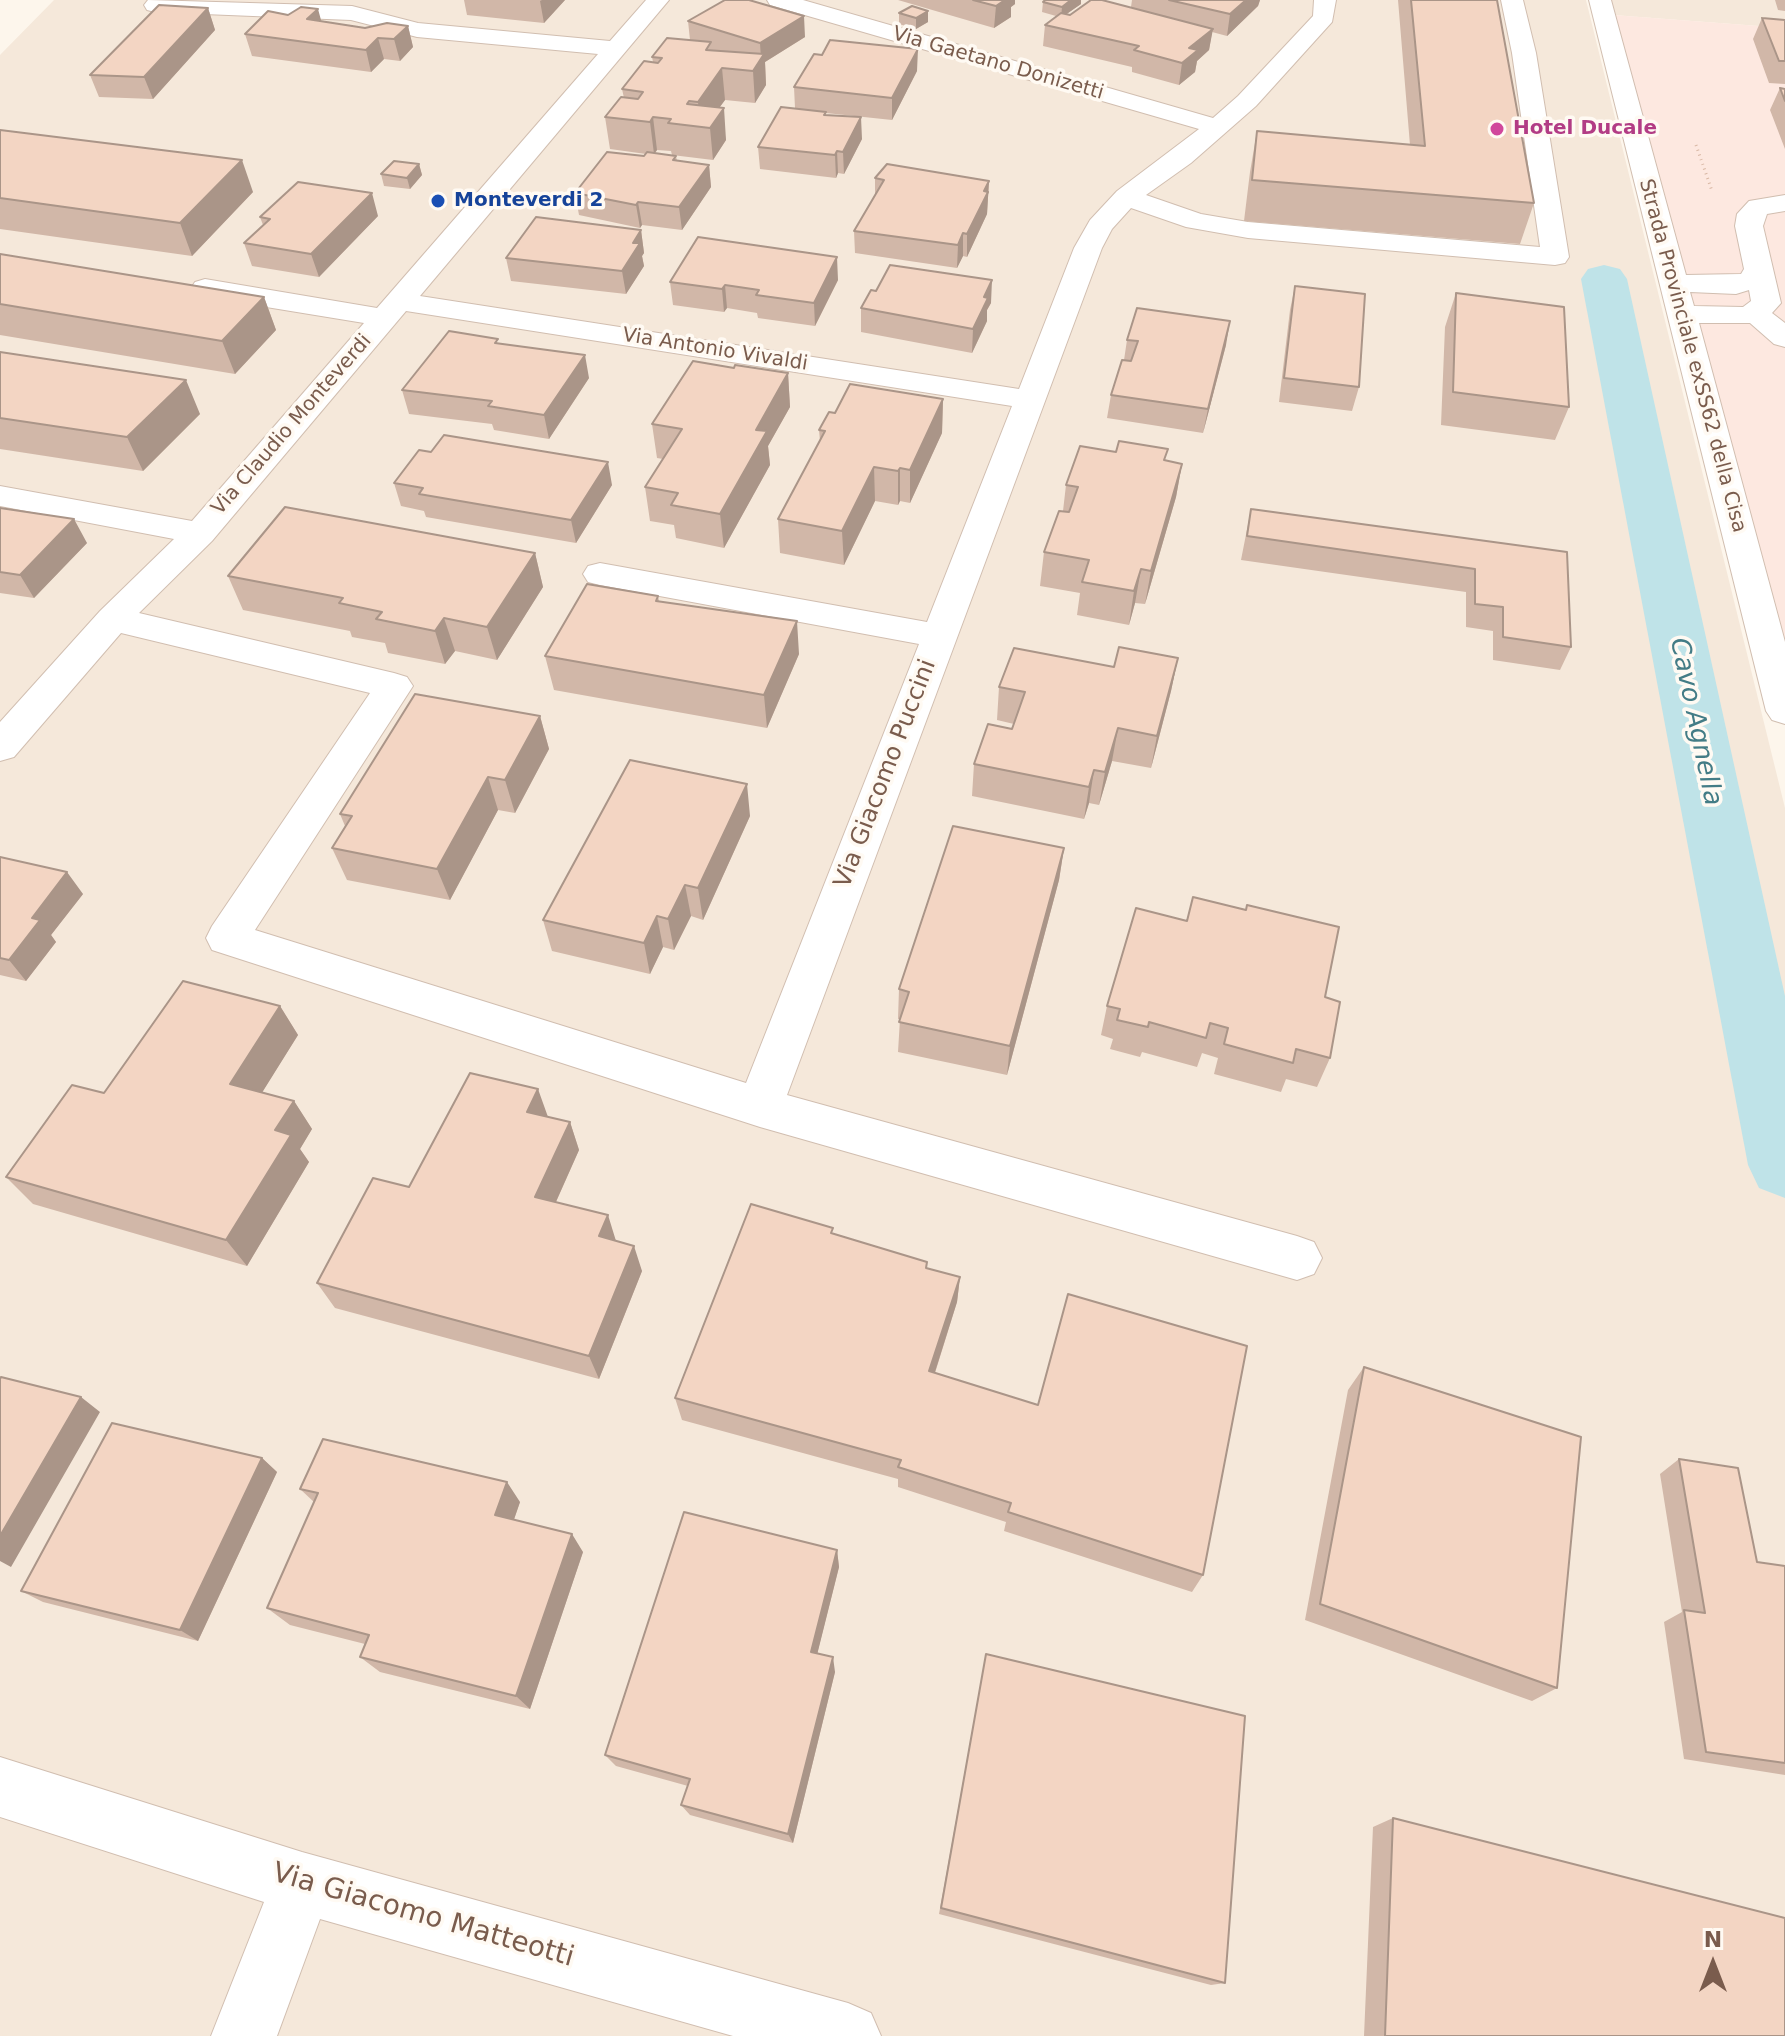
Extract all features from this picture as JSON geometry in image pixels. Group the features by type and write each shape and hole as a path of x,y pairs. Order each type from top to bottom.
{"street":[{"name":"Via Claudio Monteverdi","path":"0,747 113,619 200,533 658,0"},
{"name":"Via Gaetano Donizetti","path":"778,0 1218,127"},
{"name":"Via Giacomo Puccini","path":"760,1107 1088,248 1100,226 1126,197 1247,101 1324,17 1325,0"},
{"path":"1126,197 1196,221 1248,230 1555,257 1524,53 1512,0"},
{"name":"Strada Provinciale exSS62 della Cisa","path":"1600,0 1785,711"},
{"path":"155,5 352,13 417,30 616,49"},
{"path":"1682,314 1730,317 1755,313 1766,303 1750,239 1751,214 1759,207 1785,203"},
{"path":"1673,283 1736,285 1751,280 1758,270"},
{"name":"Via Claudio Monteverdi","path":"183,285 391,309"},
{"name":"Via Antonio Vivaldi","path":"391,309 1032,400"},
{"path":"1755,313 1785,338"},
{"name":"Via Claudio Monteverdi","path":"0,496 200,533"},
{"path":"600,574 939,636"},
{"path":"113,619 394,686 227,938 760,1107 1297,1258"},
{"name":"Via Giacomo Matteotti","path":"0,1787 302,1883 848,2036"},
{"path":"244,2036 302,1883"}],"path":[{"path":"1696,145 1712,191 1702,190"}],"shaded area":[{"path":"54,0 1586,0 1785,808 1785,2036 0,2036 0,55"},
{"path":"1609,0 1785,0 1785,28 1613,15"},
{"path":"1613,15 1785,28 1785,650"}],"building":[{"path":"725,0 749,0 804,16 760,43 688,21"},
{"path":"973,0 1005,0 996,6"},
{"path":"1071,0 1062,7 1043,2"},
{"path":"1091,0 1102,0 1213,29 1189,48 1198,50 1182,63 1134,50 1139,46 1045,25 1061,13 1070,15"},
{"path":"1169,0 1246,0 1230,14"},
{"path":"1411,0 1497,0 1534,203 1252,180 1257,131 1425,146"},
{"path":"159,5 208,8 144,77 90,75"},
{"path":"912,6 928,11 916,18 899,13"},
{"path":"301,7 318,9 307,19 365,28 387,23 408,26 394,39 378,38 366,50 245,34 268,11 288,15"},
{"path":"1762,18 1785,20 1785,61 1779,61"},
{"path":"667,38 711,42 706,50 764,54 753,71 722,68 698,102 689,101 687,104 724,108 710,128 668,123 671,119 653,117 650,122 605,117 621,97 638,99 643,92 622,89 644,61 658,63 662,58 652,57"},
{"path":"830,40 918,49 892,98 794,87 814,54 822,55"},
{"path":"781,107 826,112 824,115 861,117 843,152 837,151 835,155 758,147"},
{"path":"0,130 242,160 180,223 0,198"},
{"path":"607,152 644,156 647,152 676,156 673,160 709,165 679,207 638,202 636,205 575,193"},
{"path":"394,161 419,164 407,178 381,174"},
{"path":"887,164 989,181 984,191 988,192 967,234 963,233 958,245 854,231 884,180 875,178"},
{"path":"298,182 372,193 311,254 244,243 270,219 260,217"},
{"path":"536,217 641,230 633,243 640,243 622,271 506,258"},
{"path":"698,237 837,257 814,303 756,295 759,290 725,285 722,289 670,282"},
{"path":"0,254 264,297 222,341 0,304"},
{"path":"890,265 992,280 984,297 988,298 973,329 861,308 871,290 876,291"},
{"path":"1295,286 1365,294 1359,387 1284,378"},
{"path":"1456,293 1564,307 1569,407 1453,392"},
{"path":"1137,308 1230,321 1208,409 1111,395 1122,360 1131,361 1138,341 1127,340"},
{"path":"449,331 498,339 495,343 585,355 544,415 488,406 492,401 402,390"},
{"path":"0,352 186,380 127,437 0,418"},
{"path":"693,361 788,373 756,430 767,431 720,514 671,505 678,493 645,487 682,429 652,424"},
{"path":"850,384 943,399 910,470 874,467 842,531 778,519 825,431 819,430 829,412 835,413"},
{"path":"444,435 608,462 571,520 419,494 423,488 394,483 419,450 431,452"},
{"path":"1119,441 1168,449 1164,460 1182,464 1151,571 1141,569 1134,591 1082,582 1089,560 1044,552 1059,511 1069,512 1078,487 1066,485 1080,446 1116,452"},
{"path":"285,507 535,553 487,627 444,618 435,631 376,619 382,612 339,603 343,598 228,576"},
{"path":"0,508 74,519 20,575 0,572"},
{"path":"1251,509 1567,552 1571,647 1503,637 1503,607 1475,604 1475,569 1247,536"},
{"path":"587,584 658,596 656,601 797,621 764,695 545,656"},
{"path":"1119,647 1178,658 1157,736 1118,728 1105,772 1094,770 1089,787 974,764 988,724 1012,729 1025,692 999,687 1014,648 1114,667"},
{"path":"415,694 540,716 505,780 488,777 437,869 332,848 352,816 340,814"},
{"path":"630,760 747,784 698,888 685,885 668,919 657,916 644,943 543,920"},
{"path":"953,826 1064,848 1010,1046 899,1022 909,992 899,989"},
{"path":"0,857 67,872 32,918 40,920 9,960 0,958"},
{"path":"1193,897 1246,910 1247,905 1339,927 1325,997 1340,1002 1330,1058 1296,1049 1293,1063 1224,1044 1228,1028 1210,1023 1206,1038 1149,1022 1148,1027 1117,1020 1120,1009 1107,1006 1136,908 1187,921"},
{"path":"183,981 280,1006 230,1084 294,1101 275,1130 291,1135 226,1240 6,1177 72,1085 104,1093"},
{"path":"470,1073 538,1089 527,1112 570,1122 535,1197 608,1215 599,1236 634,1246 589,1356 317,1283 373,1178 409,1187"},
{"path":"751,1204 833,1228 831,1233 927,1262 926,1268 960,1277 929,1371 1038,1405 1068,1294 1247,1346 1203,1575 1008,1512 1011,1503 898,1467 901,1460 675,1398"},
{"path":"1364,1367 1581,1437 1557,1688 1320,1604"},
{"path":"0,1379 81,1397 0,1536"},
{"path":"112,1423 262,1458 180,1630 21,1591"},
{"path":"323,1439 507,1482 495,1515 572,1534 516,1696 360,1657 369,1635 267,1608 318,1493 300,1489"},
{"path":"1679,1459 1738,1468 1757,1562 1785,1566 1785,1763 1706,1752 1684,1610 1705,1613"},
{"path":"684,1512 837,1550 811,1652 833,1657 788,1834 681,1805 690,1779 605,1755"},
{"path":"986,1654 1245,1716 1225,1983 941,1908"},
{"path":"1393,1818 1785,1918 1785,2036 1385,2036"}],"waterway":[{"name":"Cavo Agnella","path":"1604,279 1785,1165"}],"place":[{"name":"Hotel Ducale","path":"1497,129"},
{"name":"Monteverdi 2","path":"438,201"}]}
